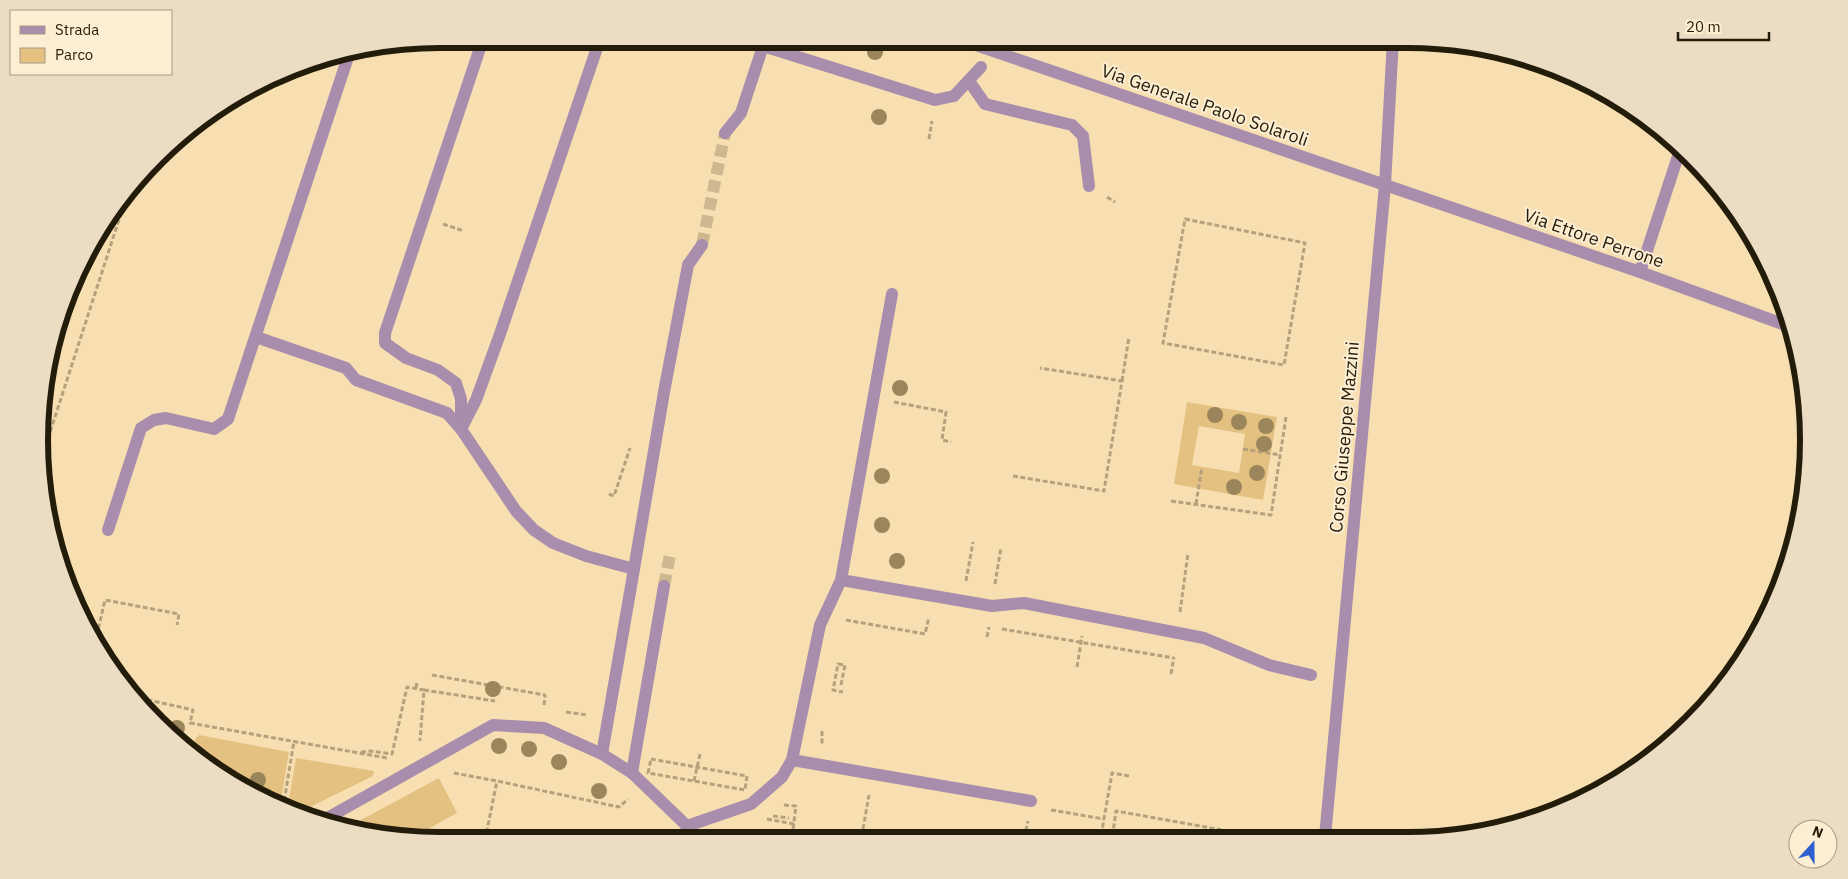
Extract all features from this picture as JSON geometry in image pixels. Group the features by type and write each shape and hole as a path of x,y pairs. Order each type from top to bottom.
{"street":[{"path":"461,429 461,399 456,383 438,370 406,358 385,343 385,333 480,48"},
{"path":"461,429 476,400 500,334 597,48"},
{"path":"725,133 741,113 758,48"},
{"path":"778,48 935,100 954,96 981,66"},
{"name":"Via Generale Paolo Solaroli","path":"984,48 1385,185"},
{"path":"996,52 997,48"},
{"name":"Corso Giuseppe Mazzini","path":"1325,832 1385,185 1393,48"},
{"path":"108,530 140,428 154,420 166,418 214,430 228,420 349,58"},
{"path":"968,81 985,104 1072,125 1083,136 1089,186"},
{"path":"1640,272 1678,155"},
{"name":"Via Ettore Perrone","path":"1385,185 1783,323"},
{"path":"602,754 688,265 702,245"},
{"path":"687,826 751,804 782,777 792,760 820,625 841,580 892,294"},
{"path":"256,337 346,368 356,380 447,413 461,429 516,512 534,530 552,543 586,556 634,569"},
{"path":"841,580 992,606 1024,603 1204,638 1269,665 1311,675"},
{"path":"632,773 664,586"},
{"path":"331,816 493,725 544,728 602,754 632,773 687,826"},
{"path":"792,760 1031,801"},
{"path":"687,826 687,832"}],"path":[{"path":"48,438 122,211"},
{"path":"1185,219 1305,243 1284,365 1163,343 1185,219"},
{"path":"1013,476 1104,491 1129,337"},
{"path":"1040,368 1122,381"},
{"path":"873,397 946,412 942,440 951,442"},
{"path":"1171,501 1271,515 1286,417"},
{"path":"609,494 614,496 632,443"},
{"path":"1243,449 1280,455"},
{"path":"1196,504 1202,467"},
{"path":"969,566 973,542"},
{"path":"98,632 106,600 179,614 177,625"},
{"path":"843,619 925,634 928,616"},
{"path":"1077,667 1082,634"},
{"path":"1050,637 1174,658"},
{"path":"829,694 836,656"},
{"path":"841,685 845,665 838,664 833,690 843,692"},
{"path":"432,675 545,695 544,708"},
{"path":"416,688 417,682"},
{"path":"358,753 370,751 392,754 407,687 416,688 424,690 418,767"},
{"path":"146,699 193,710 190,723 393,759 418,767 496,781 618,808 630,797"},
{"path":"823,765 822,731 824,722"},
{"path":"284,800 294,741"},
{"path":"694,781 700,754"},
{"path":"651,759 747,776 745,790 694,781 648,773 651,759"},
{"path":"1129,776 1112,773 1102,830 1113,832 1116,811 1233,832"},
{"path":"863,829 873,774"},
{"path":"486,832 496,781"},
{"path":"793,829 796,806"},
{"path":"1049,809 1104,819"},
{"path":"771,815 789,818"},
{"path":"766,819 794,824"}],"green space":[{"path":"1187,402 1277,417 1263,500 1174,484","holes":["1199,426 1245,434 1239,473 1192,465"]},
{"path":"199,735 289,752 281,798 243,779 192,743"},
{"path":"296,758 374,771 373,776 307,809 288,802"},
{"path":"439,778 457,813 424,831 356,822"}],"tunnel":[{"path":"702,245 725,133"},
{"path":"664,586 670,555"}]}
